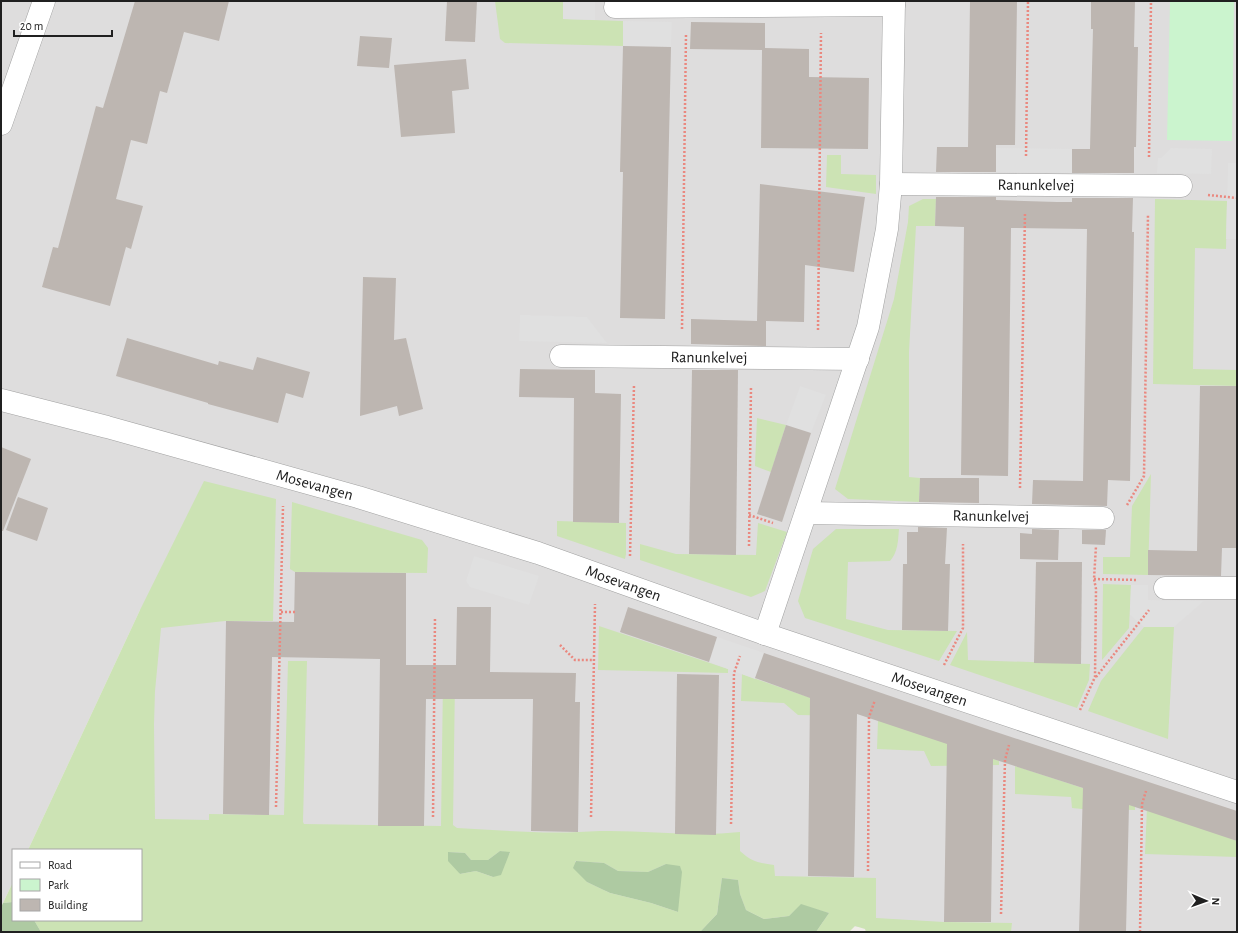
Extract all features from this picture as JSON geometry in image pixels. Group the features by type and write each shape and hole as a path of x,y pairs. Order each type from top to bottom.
{"street":[{"path":"1,124 44,1"},
{"path":"615,7 821,6 894,3 891,184 888,229 868,326 806,513 757,631"},
{"name":"Ranunkelvej","path":"891,184 1181,186"},
{"name":"Ranunkelvej","path":"560,356 858,359"},
{"name":"Mosevangen","path":"1,400 107,427 358,497 538,554 757,631 1237,792"},
{"name":"Ranunkelvej","path":"806,513 1103,518"},
{"path":"1165,588 1237,588"}],"path":[{"path":"1020,517 1028,1"},
{"path":"1095,677 1096,589 1094,579 1097,530 1103,518 1125,507 1144,476 1151,1"},
{"path":"818,358 821,6"},
{"path":"681,357 687,7"},
{"path":"591,817 595,593 616,581 630,560 635,357"},
{"path":"749,546 751,358"},
{"path":"276,807 284,495 290,478"},
{"path":"934,690 945,663 963,628 963,516"},
{"path":"1069,736 1095,677 1136,628 1165,588 1150,580 1094,579"},
{"path":"281,612 295,612"},
{"path":"434,817 435,616"},
{"path":"731,824 734,673 757,631"},
{"path":"560,645 576,660 593,660"},
{"path":"868,871 869,717 884,674"},
{"path":"1001,914 1005,760 1017,718"},
{"path":"1140,932 1142,804 1154,764"}],"shaded area":[{"path":"1,1 1237,1 1237,932 895,932 143,824 140,610 28,849 12,849 12,884 1,907"},
{"path":"563,1 595,1 595,20 563,19"},
{"path":"623,21 672,22 671,47 623,46"},
{"path":"996,148 1072,149 1072,173 996,172"},
{"path":"1171,148 1212,149 1211,174 1157,173 1158,158 1161,158"},
{"path":"1228,163 1237,163 1237,239 1226,239"},
{"path":"520,315 587,317 607,343 519,341"},
{"path":"800,386 826,395 811,433 786,425"},
{"path":"474,556 539,576 529,605 470,587 466,581"},
{"path":"1131,585 1148,585 1148,600 1204,601 1174,627 1144,627 1130,615"},
{"path":"717,637 764,653 755,679 709,662"}],"green space":[{"path":"495,1 563,1 563,19 623,21 623,46 505,43 500,39"},
{"path":"1170,1 1234,1 1232,141 1167,140"},
{"path":"827,155 841,155 841,174 876,175 876,194 826,187"},
{"path":"923,199 936,199 935,226 916,226 909,352 909,477 920,478 919,502 848,499 835,489 894,299 908,222 909,206"},
{"path":"1155,199 1227,201 1226,249 1195,248 1193,369 1237,370 1237,386 1153,384"},
{"path":"757,418 786,425 771,472 755,466"},
{"path":"1151,474 1148,575 1103,574 1103,557 1130,557 1132,506"},
{"path":"204,481 276,499 273,621 225,621 161,628 155,691 155,819 209,820 209,814 284,815 288,661 307,661 304,824 441,826 443,680 455,680 453,825 457,828 518,832 618,831 705,834 740,832 740,851 748,858 764,864 774,865 775,876 876,878 876,918 944,922 1012,923 1011,932 866,932 865,929 855,926 849,932 816,932 829,913 801,905 789,916 764,919 746,910 740,894 738,880 722,878 717,914 700,932 41,932 35,921 142,921 142,849 28,849 140,610","holes":["500,851 510,853 493,877 476,871 460,874 448,852 465,853 471,860 488,860","575,861 604,863 618,871 648,872 666,864 678,912 651,903 610,893 587,882"]},
{"path":"292,502 422,540 428,548 427,573 295,572 290,569"},
{"path":"557,521 626,523 625,559 557,536"},
{"path":"758,523 787,532 765,591 751,597 640,560 640,544 676,554 756,555"},
{"path":"836,529 899,529 896,550 890,561 848,562 846,619 888,630 957,631 939,661 805,618 798,601 813,549"},
{"path":"1103,584 1131,585 1129,628 1102,660"},
{"path":"599,626 728,669 728,673 598,670"},
{"path":"1144,627 1174,627 1168,739 1088,711 1101,681"},
{"path":"967,632 968,660 1090,664 1089,680 1077,708 950,665"},
{"path":"742,674 857,714 857,716 798,715 784,703 741,701"},
{"path":"878,720 999,761 999,765 931,766 924,751 877,749"},
{"path":"1015,766 1135,805 1135,810 1072,808 1071,797 1015,794"},
{"path":"1147,807 1237,841 1237,857 1145,854"},
{"path":"500,851 510,852 501,875 493,877 476,871 460,874 448,861 448,852 465,853 471,860 488,860"},
{"path":"576,861 604,863 618,871 648,872 666,864 680,866 682,872 678,912 651,903 610,893 587,882 573,868"},
{"path":"722,878 738,880 740,894 746,910 764,919 789,916 801,904 829,913 816,932 700,932 717,914"},
{"path":"12,884 12,902 3,903"},
{"path":"12,902 12,921 35,921 41,932 1,932 1,907 3,903"}],"building":[{"path":"135,1 229,1 219,41 184,32 167,93 160,91 147,144 131,140 116,199 143,206 131,249 126,247 110,306 42,287 53,247 58,248 96,106 103,108"},
{"path":"447,1 477,1 475,42 445,41"},
{"path":"970,1 1017,1 1015,145 996,145 996,172 936,172 937,147 968,147"},
{"path":"1091,1 1135,1 1134,47 1138,47 1134,173 1072,173 1072,149 1090,149 1093,29 1091,29"},
{"path":"691,22 765,23 765,48 809,49 809,77 869,78 868,149 761,148 762,50 690,49"},
{"path":"360,36 392,38 389,68 357,66"},
{"path":"623,46 671,47 665,319 620,318 623,172 620,172"},
{"path":"466,59 469,89 452,91 455,133 401,137 394,65"},
{"path":"760,184 865,197 854,272 805,265 804,322 766,321 766,346 691,344 691,319 757,321"},
{"path":"936,197 996,197 996,200 1057,202 1072,202 1072,198 1133,198 1132,232 1134,232 1130,481 1108,480 1107,506 1032,504 1033,480 1083,481 1087,229 1011,228 1008,476 961,475 964,227 935,226"},
{"path":"363,277 396,278 394,340 406,338 423,409 399,416 397,406 360,416"},
{"path":"127,338 218,365 219,361 253,370 257,357 310,372 303,398 286,393 278,423 208,404 116,376"},
{"path":"520,369 595,370 595,393 621,394 619,523 573,522 574,398 519,397"},
{"path":"692,370 738,370 736,555 689,554"},
{"path":"1200,386 1237,386 1237,548 1222,548 1221,576 1148,575 1148,550 1197,551"},
{"path":"786,425 811,433 782,522 757,514"},
{"path":"1,447 31,459 3,531 1,531"},
{"path":"920,478 979,478 979,503 919,502"},
{"path":"18,497 48,508 37,541 6,530"},
{"path":"918,527 947,528 945,564 950,564 948,631 902,630 903,564 907,564 907,532 918,532"},
{"path":"1032,529 1059,530 1058,560 1020,559 1020,533 1032,534"},
{"path":"1082,530 1106,530 1105,545 1082,544"},
{"path":"1036,562 1082,562 1081,664 1034,663"},
{"path":"295,572 406,573 406,665 456,665 457,607 491,607 490,672 576,673 575,702 580,702 578,832 531,831 533,699 426,699 424,826 378,826 380,659 272,657 269,815 223,814 226,621 294,622"},
{"path":"628,607 717,637 709,662 620,632"},
{"path":"764,653 990,730 1237,811 1237,841 1129,805 1126,932 1079,932 1083,788 993,759 991,922 944,922 947,744 857,714 854,877 808,876 810,698 755,678"},
{"path":"677,674 719,675 716,835 675,834"}]}
